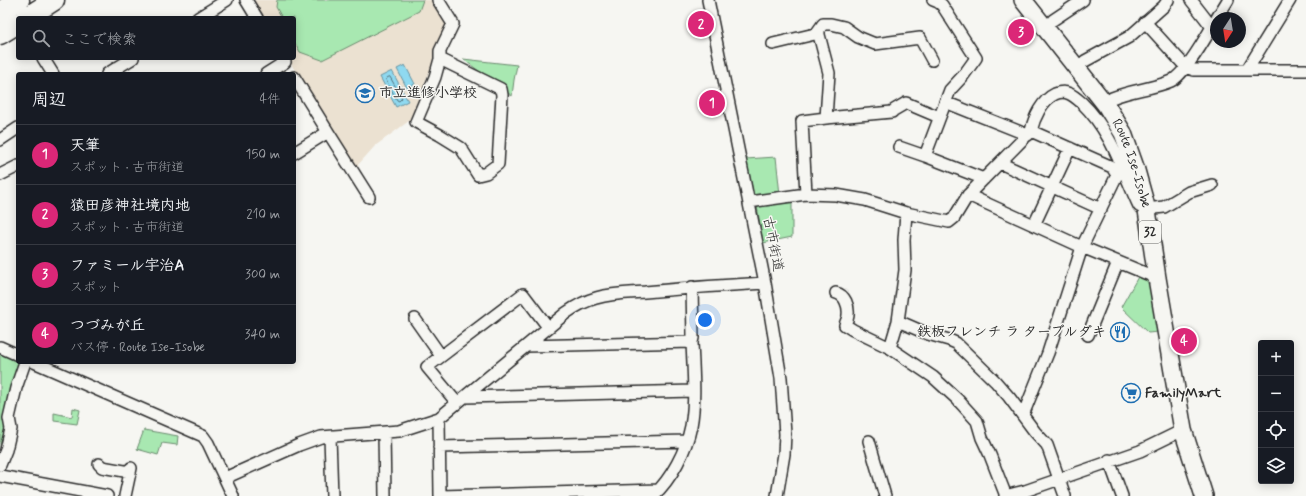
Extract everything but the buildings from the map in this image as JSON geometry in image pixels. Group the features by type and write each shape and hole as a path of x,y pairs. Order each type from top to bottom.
{"highway":[{"path":"29,16 54,0"},
{"path":"0,34 12,10"}],"main road":[{"name":"Route Ise-Isobe","path":"1023,0 1106,104 1123,133 1151,209 1162,245 1192,427 1214,496"},
{"name":"Route Ise-Isobe","path":"1036,0 1085,61 1112,98 1132,131 1141,152 1149,177 1157,278 1183,430 1204,496"}],"street":[{"path":"201,16 227,0"},
{"path":"246,0 256,16"},
{"path":"438,0 453,24 440,51 440,59 435,77 416,122 461,148 478,175 486,174 498,164 502,101 501,89 440,59"},
{"name":"古市街道","path":"708,0 765,283 781,378 784,418 784,454 777,496"},
{"path":"925,156 950,90 963,76 976,58 942,5 933,0"},
{"path":"1053,20 1081,0"},
{"path":"1085,61 1129,37 1164,6 1168,0"},
{"path":"1191,0 1210,17"},
{"path":"1221,12 1228,0"},
{"path":"1247,70 1290,0"},
{"path":"1145,22 1186,68 1194,70 1306,70"},
{"path":"826,118 829,72 818,31 823,24 844,27 858,37 875,44 920,38 932,60"},
{"path":"1112,98 1172,81 1186,68 1210,30"},
{"path":"773,44 819,33"},
{"path":"44,60 52,72"},
{"path":"110,72 130,60"},
{"path":"268,72 283,60 291,72"},
{"path":"296,80 369,197"},
{"path":"749,202 806,194 836,195 864,200 906,213 949,222 954,218 968,195 1030,133 1033,123 1043,104 1053,95 1063,92 1074,96 1094,115 1119,158 1139,206 1151,209 1164,207 1189,192 1212,185"},
{"path":"945,102 1070,148 1112,167 1117,175 1082,247 1048,353 1023,415"},
{"path":"806,194 802,121 893,111 906,103 939,117"},
{"path":"0,140 16,129"},
{"path":"296,152 328,132"},
{"path":"900,147 984,179"},
{"path":"1034,224 1070,148"},
{"path":"1000,163 1101,209"},
{"path":"0,175 16,167"},
{"path":"968,195 1082,247 1157,278"},
{"path":"890,348 898,321 905,270 904,240 906,213"},
{"path":"1088,335 1118,262"},
{"path":"225,478 300,445 321,438 399,432 439,418 576,305 597,297 692,287 765,283"},
{"path":"439,418 440,496 656,493 675,466 687,441 691,426 693,391 692,287"},
{"path":"836,293 840,294 845,299 848,315 845,325 890,348 933,377 957,399 977,421 982,438 1006,496 1109,460 1140,451 1183,430"},
{"path":"548,327 523,294 427,367 461,400 693,391"},
{"path":"415,319 441,356"},
{"path":"898,321 956,344 995,381 1047,445 1065,496"},
{"path":"526,346 692,342"},
{"path":"0,347 16,354"},
{"path":"0,465 6,450 11,430 9,418 16,388 24,364"},
{"path":"39,364 203,436 208,443 233,496"},
{"path":"384,433 385,496"},
{"path":"330,437 332,496"},
{"path":"439,447 687,441"},
{"path":"869,441 885,496"},
{"path":"1109,460 1122,496"},
{"path":"99,464 102,467 131,470 125,496"},
{"path":"0,476 70,492 108,496"}],"shaded area":[{"name":"市立進修小学校","path":"250,0 434,0 448,21 435,49 432,65 409,121 375,146 357,166 288,60 296,60 296,16 260,16"}],"green space":[{"path":"277,0 423,0 419,11 322,60 300,52 296,45 296,16 281,16 276,7"},
{"path":"463,59 517,65 512,96"},
{"path":"776,157 780,195 754,197 746,159"},
{"path":"792,201 792,237 763,243 757,206"},
{"path":"1139,275 1151,280 1158,332 1148,333 1121,307"},
{"path":"0,350 16,357 16,364 22,364 8,429 0,451"},
{"path":"73,408 80,410 77,424 54,421 54,413 72,417"},
{"path":"144,430 178,436 177,445 162,443 158,455 137,449"}],"water":[{"path":"405,65 415,84 407,88 397,69"},
{"path":"392,71 408,101 396,107 380,77"}],"place":[{"name":"猿田彦神社境内地","path":"701,24"},
{"name":"ファミール宇治A","path":"1021,32"},
{"name":"市立進修小学校","path":"365,93"},
{"name":"天筆","path":"712,103"},
{"name":"鉄板フレンチ ラ ターブルダキ","path":"1120,332"},
{"name":"つづみが丘","path":"1184,341"},
{"name":"FamilyMart","path":"1131,393"}]}
